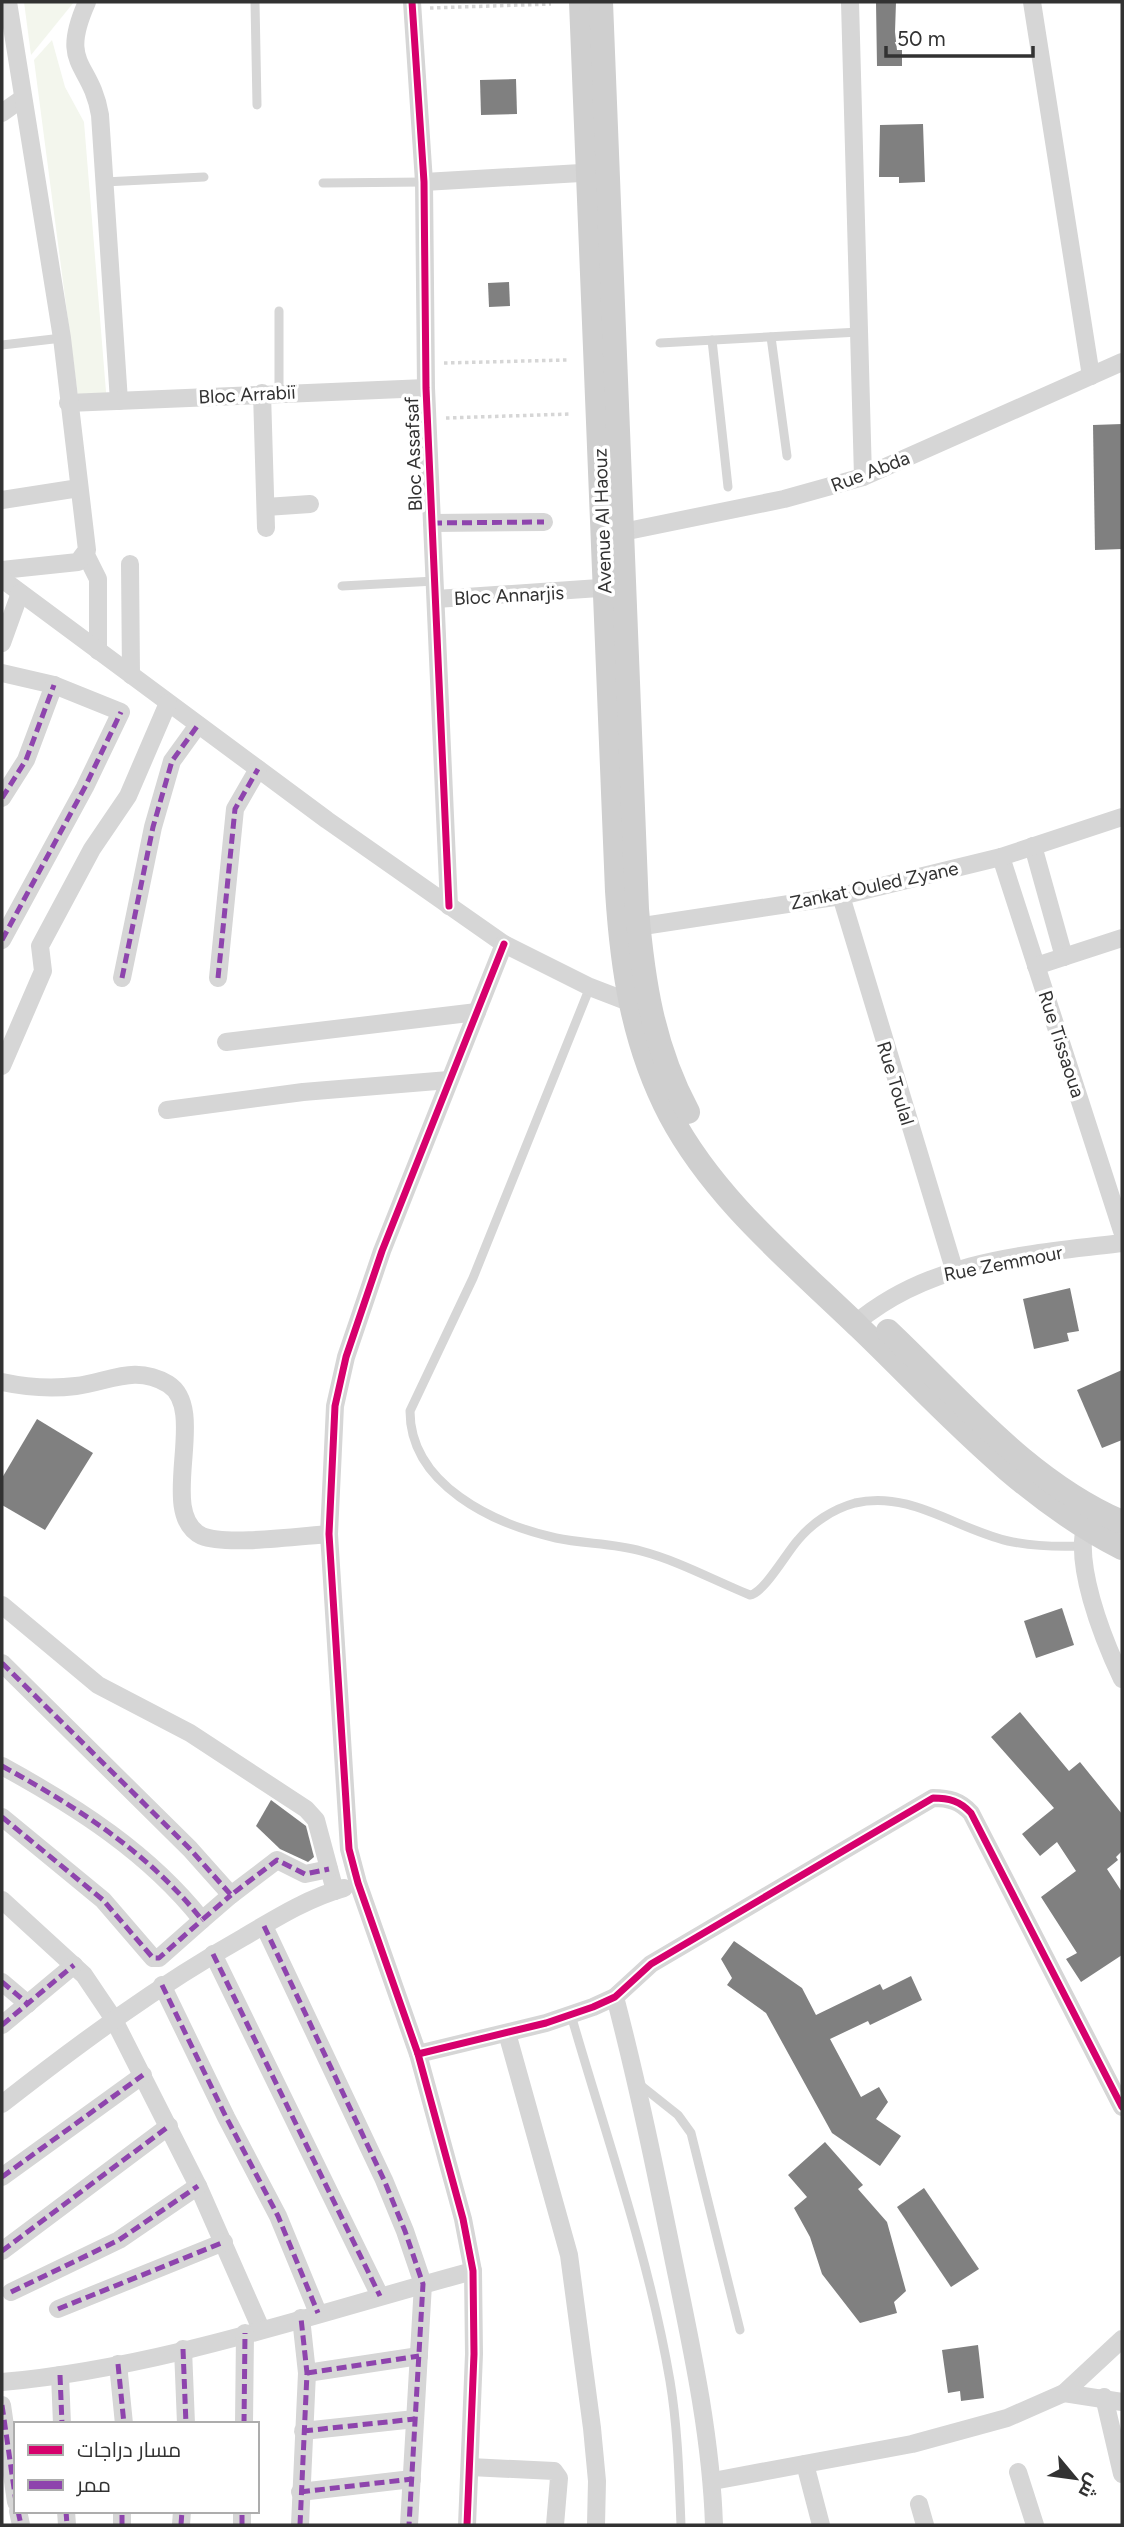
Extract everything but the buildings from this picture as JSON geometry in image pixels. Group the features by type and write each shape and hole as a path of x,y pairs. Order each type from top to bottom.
{"main road":[{"name":"Avenue Al Haouz","path":"581,2 599,172"},
{"name":"Avenue Al Haouz","path":"601,2 599,172 629,928 629,1002 647,1036"},
{"name":"Avenue Al Haouz","path":"629,928 642,974 647,1036"},
{"path":"647,1036 671,1117 704,1169 744,1216 862,1318 1026,1487 1122,1548"},
{"path":"1086,1527 1122,1522"}],"street":[{"path":"8,2 62,338 86,555 98,579 99,651"},
{"path":"87,2 77,24 74,42 76,60 98,106 119,401"},
{"path":"850,2 863,477"},
{"path":"1032,2 1091,376"},
{"name":"Bloc Assafsaf","path":"412,5 424,182 426,387 449,906"},
{"path":"2,113 23,98"},
{"path":"424,182 599,172"},
{"name":"Rue Abda","path":"613,534 784,499 863,477 1122,362"},
{"name":"Bloc Arrabiï","path":"68,403 426,387"},
{"path":"266,528 270,393"},
{"path":"2,500 79,488"},
{"path":"266,507 310,503"},
{"path":"432,523 544,523"},
{"path":"2,570 78,562 86,555"},
{"path":"130,564 131,675"},
{"path":"2,579 258,769 504,944 590,988 629,1002"},
{"name":"Bloc Annarjis","path":"435,590 615,587"},
{"path":"2,643 20,593"},
{"path":"2,673 54,685 121,712 85,787 2,940"},
{"path":"2,797 26,760 54,685"},
{"path":"2,1066 43,971 40,946 92,849 128,796 168,703"},
{"path":"122,978 153,827 172,761 198,725"},
{"path":"218,978 235,809 258,769"},
{"name":"Zankat Ouled Zyane","path":"629,928 841,896 1001,858 1122,817"},
{"path":"1034,846 1064,957"},
{"name":"Rue Tissaoua","path":"1001,858 1122,1231"},
{"name":"Rue Toulal","path":"841,896 954,1269"},
{"path":"1036,966 1122,938"},
{"path":"467,2525 474,2354 473,2271 463,2219 418,2054 358,1884 349,1850 329,1534 335,1406 346,1357 382,1251 504,944"},
{"path":"226,1042 477,1012"},
{"path":"167,1110 303,1092 449,1080"},
{"name":"Rue Zemmour","path":"862,1318 913,1284 954,1269 1043,1252 1122,1243"},
{"path":"2,1382 22,1386 77,1386 103,1378 133,1374 170,1385 184,1404 184,1511 193,1528 204,1537 222,1540 329,1534"},
{"path":"1086,1527 1086,1576 1122,1679"},
{"path":"2,1605 98,1685 190,1733 306,1809 316,1820 335,1891"},
{"path":"2,1664 190,1849 231,1895"},
{"path":"2,1766 54,1794 148,1862 169,1880 202,1920"},
{"path":"418,2054 571,2015 615,1997 652,1964 933,1798 955,1800 971,1813 1122,2106"},
{"path":"2,1817 103,1900 153,1958 159,1958 231,1895 277,1860 305,1874 329,1869"},
{"path":"2,2105 113,2018 162,1985 292,1909 358,1884"},
{"path":"2,1900 93,1985 169,2126 224,2242 253,2331 244,2422"},
{"path":"264,1926 384,2180 423,2284 409,2525"},
{"path":"213,1954 380,2296"},
{"path":"2,2025 74,1965"},
{"path":"2,1982 28,2004"},
{"path":"162,1985 278,2216 309,2316 300,2525"},
{"path":"615,1997 637,2082 698,2378 713,2481 714,2525"},
{"path":"507,2032 569,2255 592,2428 597,2481 596,2525"},
{"path":"2,2177 143,2075"},
{"path":"2,2251 169,2126"},
{"path":"11,2292 119,2240 198,2186"},
{"path":"58,2309 224,2242"},
{"path":"2,2382 118,2364 253,2331 473,2271"},
{"path":"713,2481 964,2431 1007,2418 1064,2393 1122,2339"},
{"path":"183,2348 186,2422"},
{"path":"307,2373 419,2356"},
{"path":"118,2364 124,2422"},
{"path":"60,2375 62,2422"},
{"path":"1064,2393 1104,2397 1122,2402"},
{"path":"1104,2397 1122,2474"},
{"path":"2,2405 14,2488"},
{"path":"303,2431 415,2419"},
{"path":"805,2464 821,2525"},
{"path":"470,2467 554,2471 559,2478 555,2525"},
{"path":"1018,2472 1035,2525"},
{"path":"300,2492 412,2479"},
{"path":"919,2504 925,2525"}],"lane":[{"path":"255,2 257,105"},
{"path":"104,182 204,177"},
{"path":"323,183 424,182"},
{"path":"270,393 279,311"},
{"path":"660,343 859,332"},
{"path":"771,337 787,456"},
{"path":"2,345 62,338"},
{"path":"712,341 728,487"},
{"path":"342,586 435,590"},
{"path":"590,988 473,1278 410,1411 410,1430 433,1475 473,1506 533,1531 556,1538 639,1550 689,1567 750,1595 760,1590 799,1538 826,1514 854,1504 881,1500 901,1502 1008,1541 1048,1547 1086,1527"},
{"path":"571,2015 655,2308 671,2383 679,2460 681,2525"},
{"path":"637,2082 678,2115 691,2133 740,2330"}],"path":[{"path":"412,5 551,4"},
{"path":"427,364 567,360"},
{"path":"428,418 570,414"}],"shaded area":[{"path":"24,2 74,2 31,55"},
{"path":"52,40 65,87 84,122 107,404 79,404 34,60"}],"marked path":[{"path":"432,523 544,522"},
{"path":"2,798 26,760 54,685"},
{"path":"2,940 85,787 121,712"},
{"path":"122,978 153,827 172,761 198,725"},
{"path":"218,978 235,809 258,769"},
{"path":"2,1663 190,1849 231,1895 277,1860 305,1874 329,1869"},
{"path":"2,1766 110,1833 159,1873 202,1920 231,1895"},
{"path":"2,1817 103,1900 153,1958 159,1958 202,1920"},
{"path":"264,1926 384,2180 423,2284 409,2525"},
{"path":"213,1954 380,2296"},
{"path":"2,2025 74,1965"},
{"path":"2,1982 28,2004"},
{"path":"162,1985 278,2216 318,2313"},
{"path":"2,2177 143,2075"},
{"path":"2,2251 169,2126"},
{"path":"11,2292 119,2240 198,2186"},
{"path":"58,2309 224,2242"},
{"path":"300,2525 307,2373 301,2318"},
{"path":"244,2422 245,2333"},
{"path":"183,2349 186,2422"},
{"path":"307,2373 419,2356"},
{"path":"118,2364 124,2422"},
{"path":"60,2375 62,2422"},
{"path":"2,2405 14,2488"},
{"path":"303,2431 415,2419"},
{"path":"300,2492 412,2479"},
{"path":"18,2513 21,2525"},
{"path":"66,2513 67,2525"},
{"path":"122,2513 122,2525"},
{"path":"181,2525 182,2513"},
{"path":"242,2513 242,2525"}],"cycle path":[{"path":"412,2 424,182 426,388 449,906"},
{"path":"467,2525 474,2354 473,2271 463,2219 418,2054 358,1883 349,1849 329,1534 335,1406 346,1357 382,1251 504,944"},
{"path":"418,2054 546,2023 615,1997 651,1964 933,1798 939,1798 958,1803 971,1813 1122,2107"}]}
